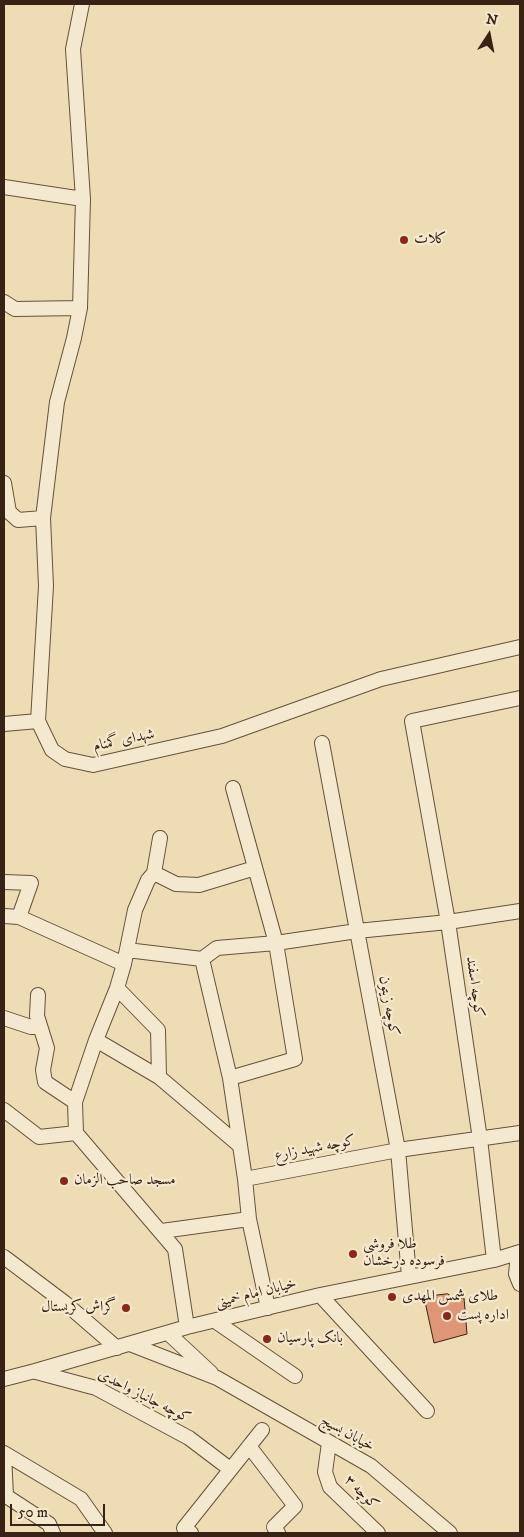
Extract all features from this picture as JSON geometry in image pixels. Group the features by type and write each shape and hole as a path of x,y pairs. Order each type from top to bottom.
{"street":[{"name":"شهدای گمنام","path":"78,5 73,49 83,199 80,308 57,402 44,518 46,586 38,721 52,750 65,759 93,765 222,736 381,679 520,647"},
{"path":"4,187 83,199"},
{"path":"4,302 14,309 80,308"},
{"path":"4,483 9,512 18,520 44,518"},
{"name":"کوچه اسفند","path":"494,1260 480,1139 448,922 412,721 520,698"},
{"path":"4,724 38,721"},
{"name":"کوچه زیتون","path":"322,743 398,1150 409,1276"},
{"path":"230,1078 295,1059 276,943 233,788"},
{"path":"160,838 154,873 148,880 135,910 117,988 96,1040 75,1102 76,1133 176,1249 187,1327"},
{"path":"154,873 176,884 199,884 255,868"},
{"path":"4,882 31,883 19,917"},
{"path":"127,950 202,959 217,948 276,943 357,931 448,922 520,911"},
{"path":"4,916 19,917 124,964"},
{"path":"202,959 230,1078 249,1219 268,1308"},
{"path":"117,988 158,1030 159,1078"},
{"path":"38,995 37,1016 47,1048 43,1070 45,1082 75,1102"},
{"path":"4,1018 31,1027 39,1024"},
{"path":"96,1040 159,1078 239,1145"},
{"path":"4,1110 38,1136 76,1133"},
{"name":"کوچه شهید زارع","path":"245,1179 398,1150 520,1133"},
{"path":"162,1232 249,1219"},
{"path":"520,1252 516,1274 520,1284"},
{"name":"خیابان امام خمینی","path":"4,1379 35,1372 187,1327 320,1295 494,1260 520,1252"},
{"name":"خیابان بسیج","path":"4,1257 124,1346 218,1378 370,1466 450,1533"},
{"path":"320,1295 427,1411"},
{"path":"215,1321 295,1376"},
{"name":"خیابان بسیج","path":"168,1333 218,1378"},
{"name":"کوچه جانباز واحدی","path":"35,1372 96,1388 189,1438 230,1469"},
{"path":"190,1533 184,1528 262,1430"},
{"name":"کوچه ۳","path":"329,1443 325,1472 330,1487 378,1533"},
{"path":"249,1446 295,1506 274,1527 278,1533"},
{"path":"4,1454 6,1496 49,1524 53,1533"},
{"path":"4,1454 81,1499 105,1533"}],"building":[{"name":"اداره پست","path":"448,1294 453,1298 464,1298 467,1334 434,1343 424,1297"}],"place":[{"name":"کلات","path":"404,240"},
{"name":"مسجد صاحب الزمان","path":"64,1181"},
{"name":"طلا فروشی فرسوده درخشان","path":"353,1254"},
{"name":"طلای شمس المهدی","path":"392,1297"},
{"name":"گراش کریستال","path":"126,1308"},
{"name":"اداره پست","path":"447,1316"},
{"name":"بانک پارسیان","path":"267,1339"}]}
